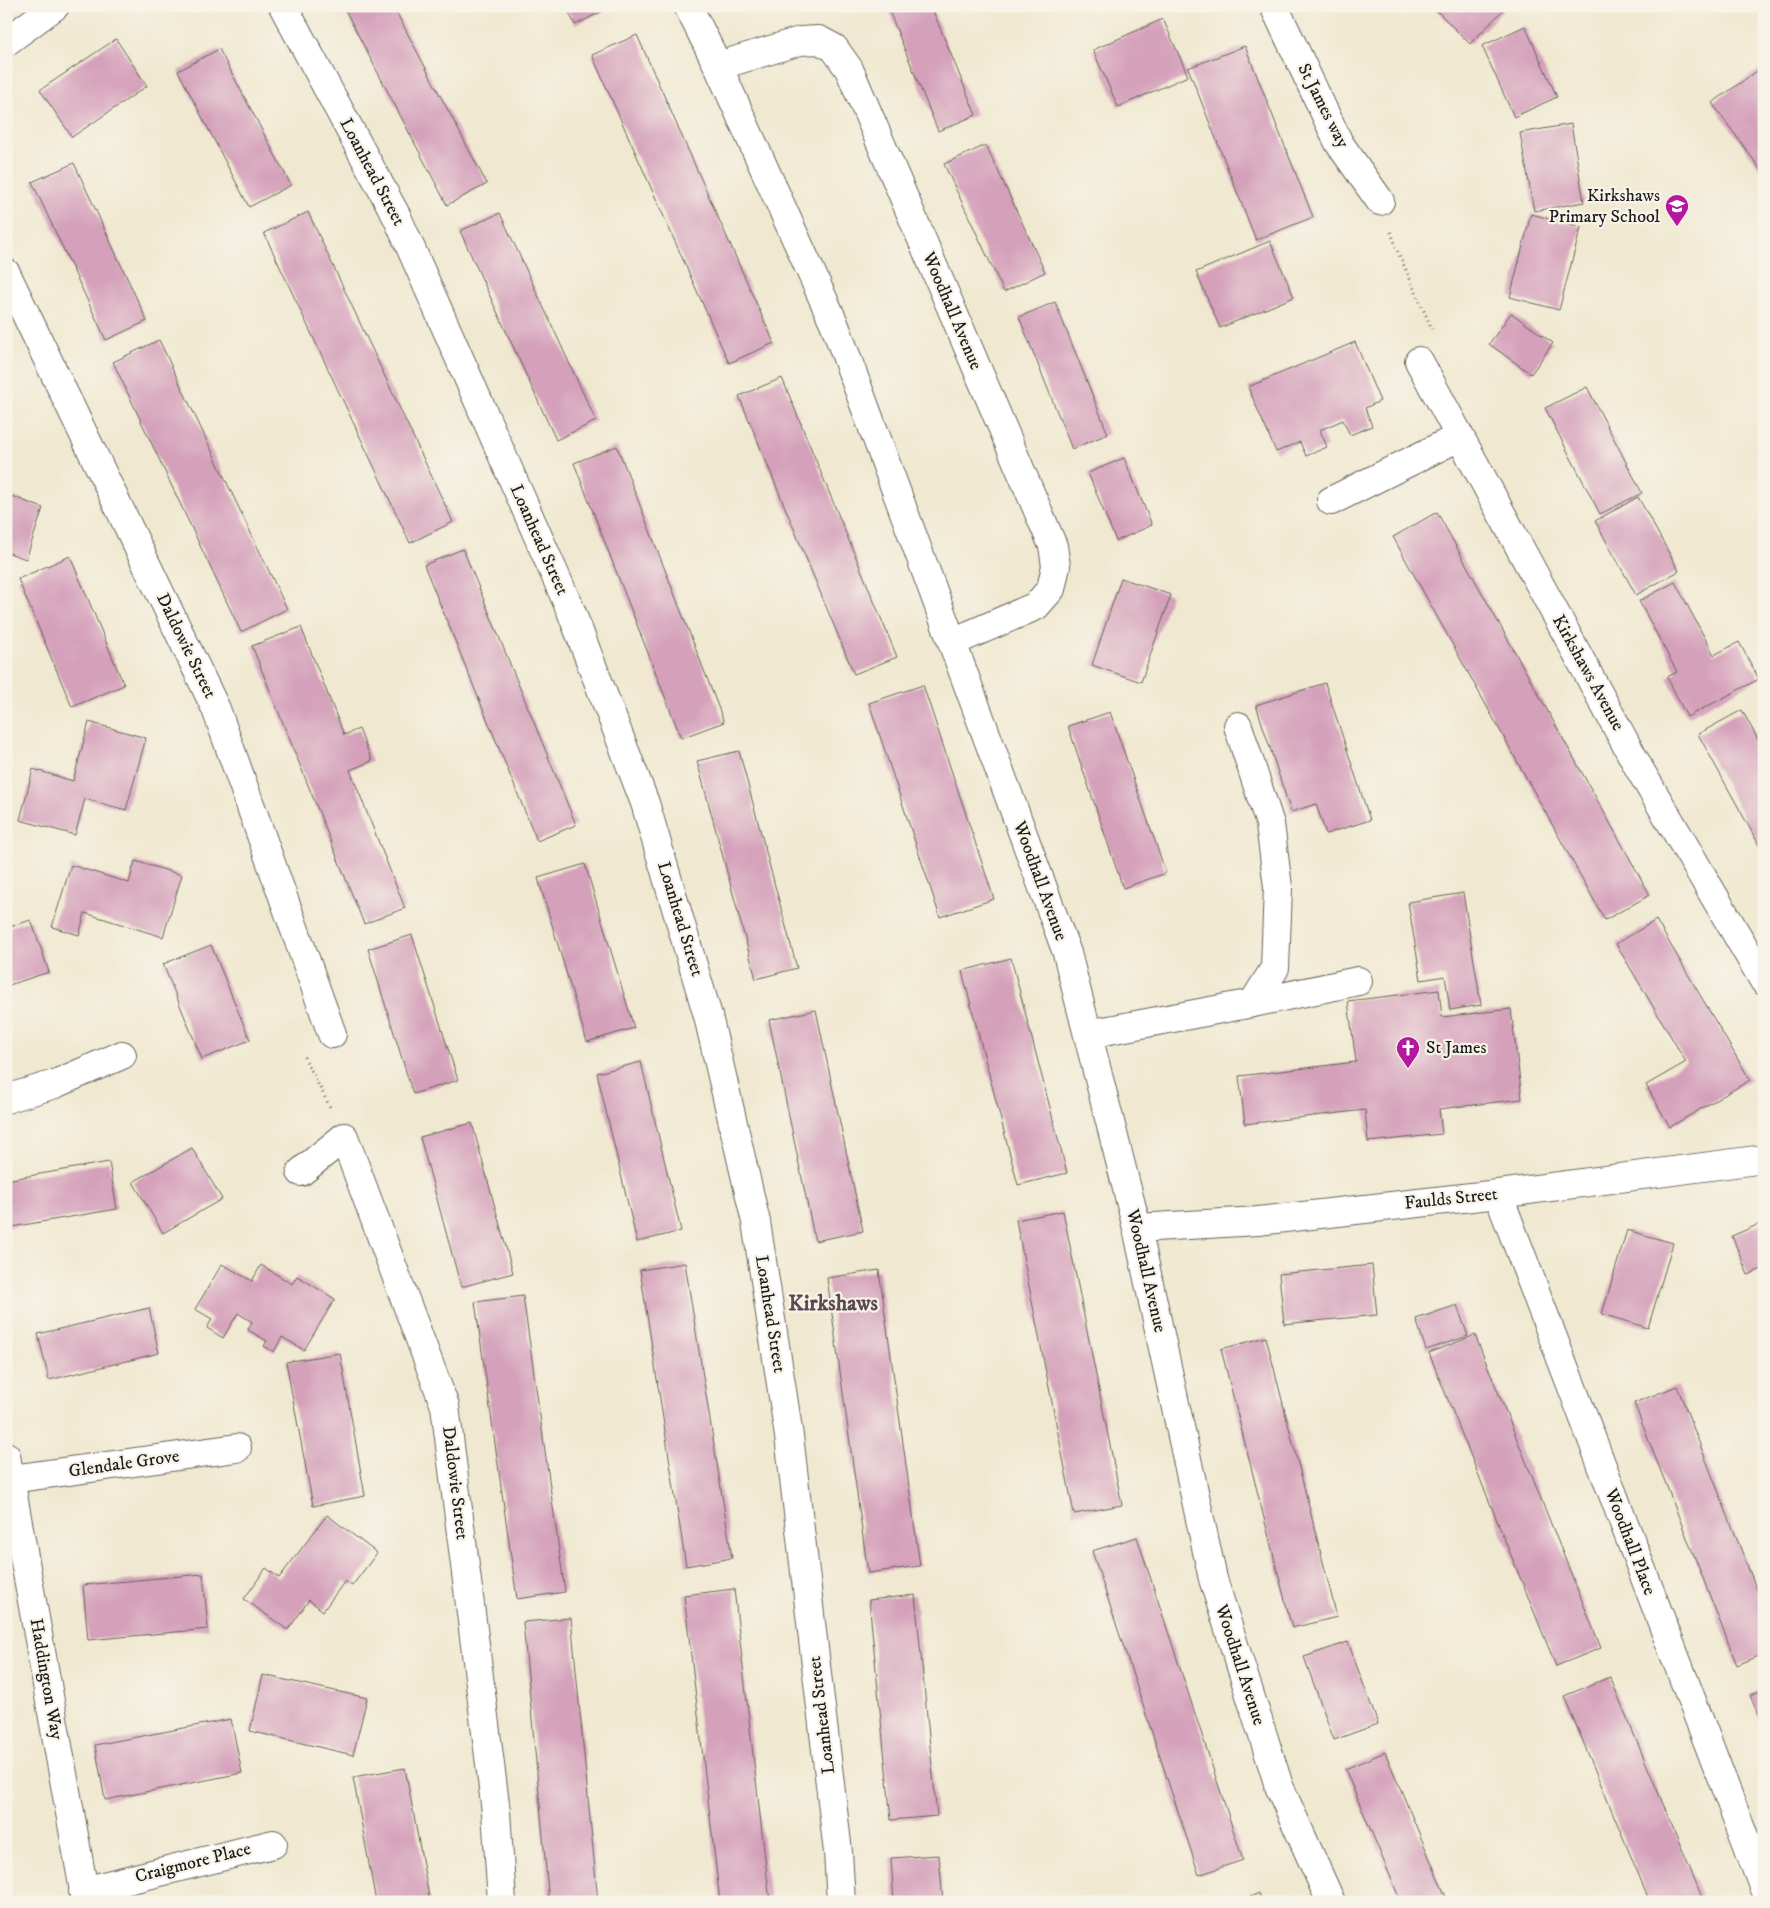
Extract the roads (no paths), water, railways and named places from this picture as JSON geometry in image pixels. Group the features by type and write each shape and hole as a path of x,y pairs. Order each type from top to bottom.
{"street":[{"path":"6,42 55,6"},
{"name":"Loanhead Street","path":"284,6 397,217 571,611 645,803 708,1016 756,1222 789,1436 838,1852 841,1902"},
{"name":"Woodhall Avenue","path":"688,6 718,66 834,323 1067,953 1137,1228 1213,1579 1279,1786 1331,1902"},
{"name":"St James way","path":"1274,6 1339,143 1380,201"},
{"name":"Woodhall Avenue","path":"718,66 800,41 818,40 834,48 853,79 1053,546 1056,566 1051,589 1036,606 953,642"},
{"name":"Daldowie Street","path":"6,273 216,709 332,1034"},
{"name":"Kirkshaws Avenue","path":"1419,361 1640,770 1764,981"},
{"path":"1331,501 1459,438"},
{"path":"1238,726 1270,824 1278,887 1275,968 1253,1003"},
{"path":"1088,1034 1358,982"},
{"path":"6,1099 55,1084 122,1055"},
{"name":"Daldowie Street","path":"301,1172 344,1137 445,1406 496,1812 502,1902"},
{"name":"Faulds Street","path":"1137,1228 1258,1221 1498,1194 1764,1159"},
{"name":"Woodhall Place","path":"1498,1194 1764,1889"},
{"name":"Glendale Grove","path":"9,1468 237,1448"},
{"name":"Haddington Way","path":"9,1468 84,1896"},
{"name":"Craigmore Place","path":"84,1896 274,1844"}],"place":[{"name":"Kirkshaws Primary School","path":"1677,227"},
{"name":"St James","path":"1408,1069"}],"district":[{"name":"Kirkshaws","path":"833,1303"}]}
